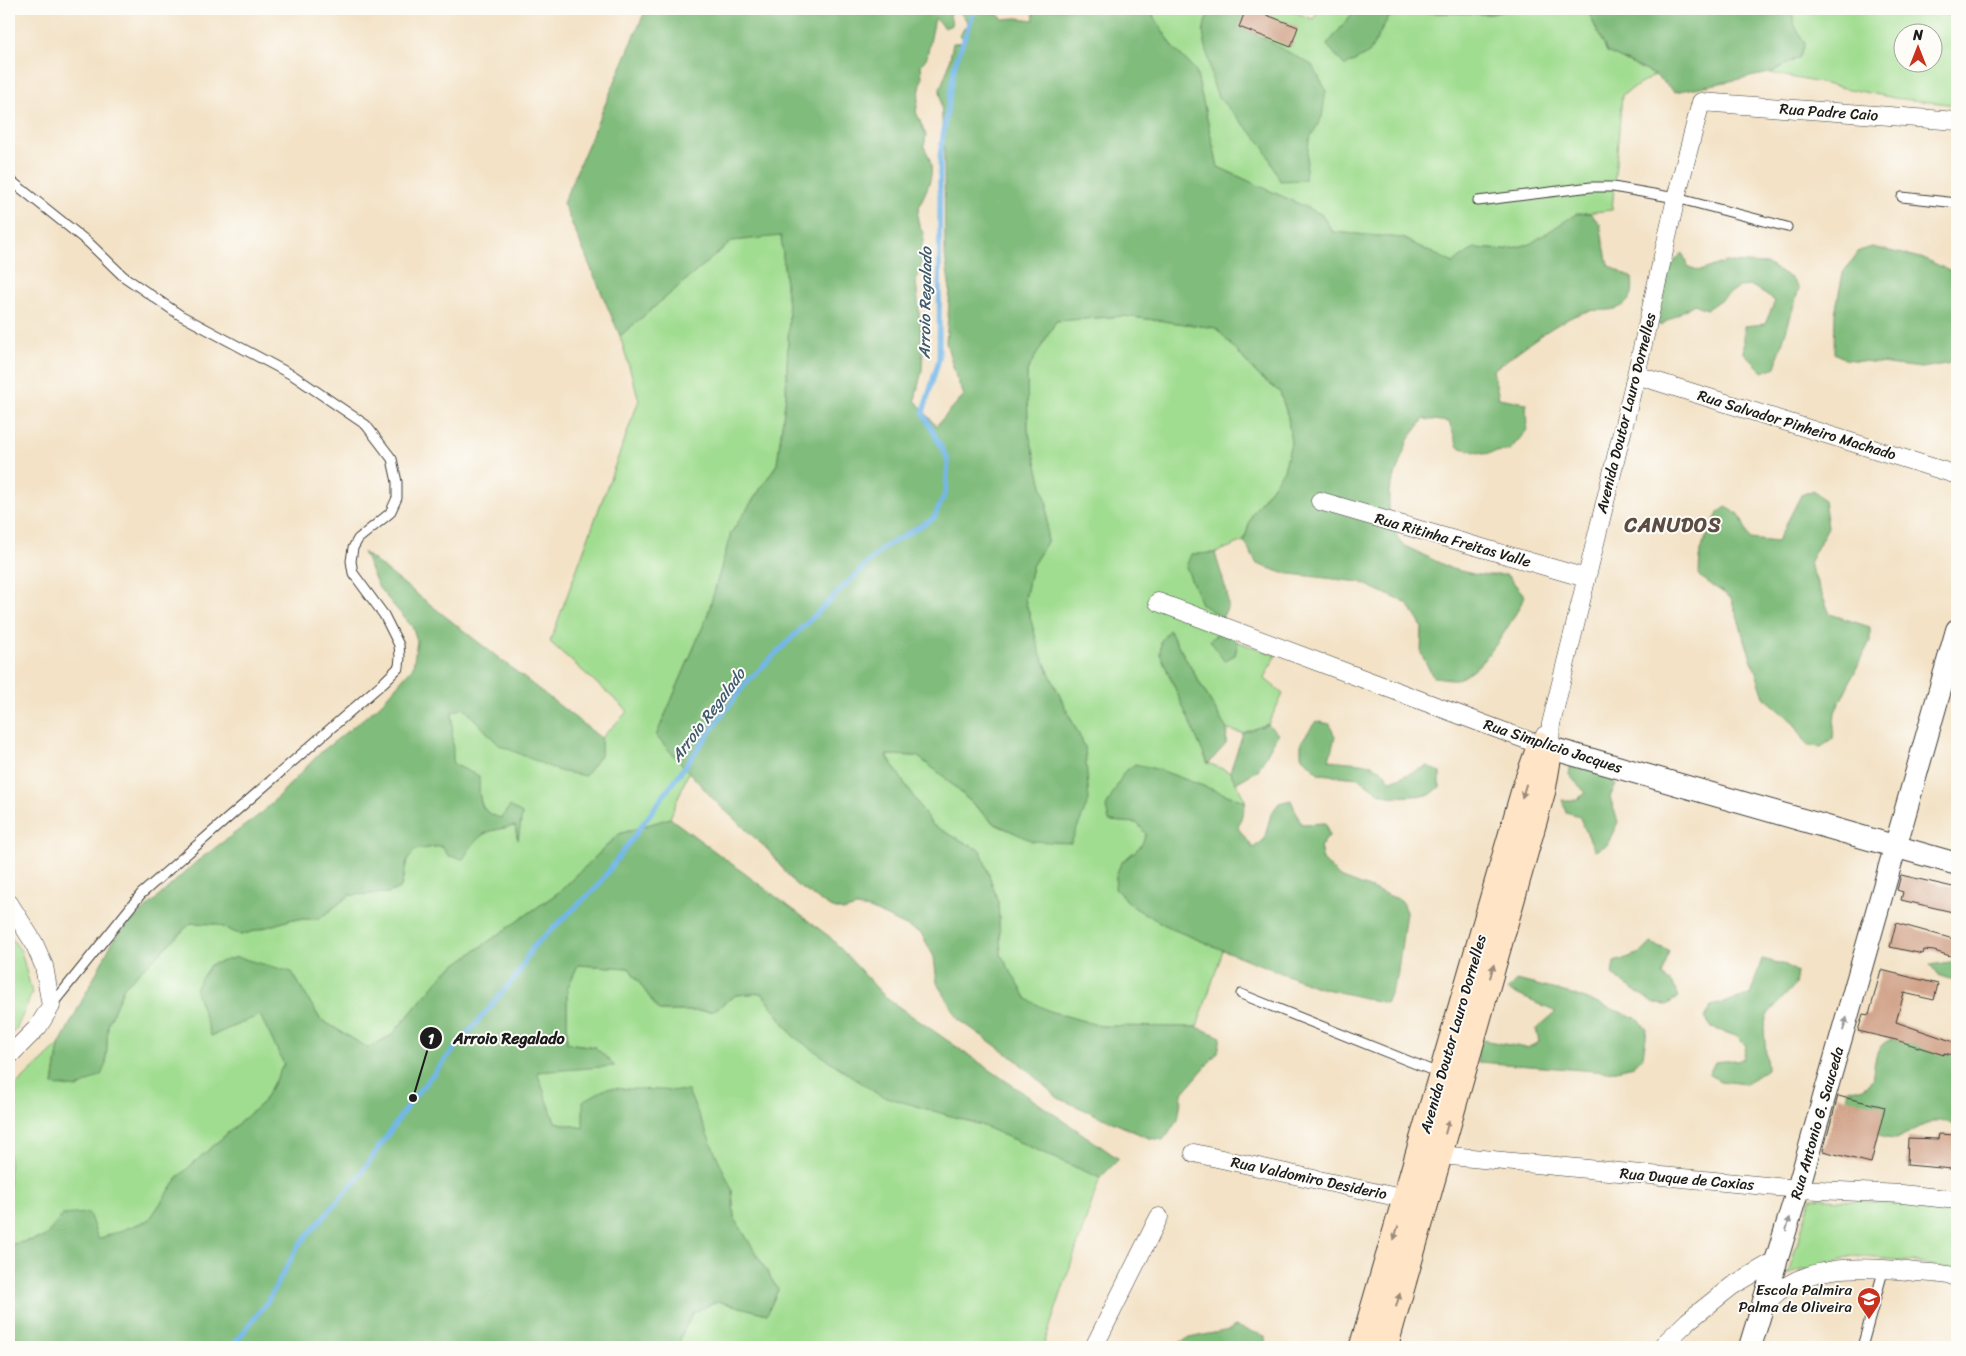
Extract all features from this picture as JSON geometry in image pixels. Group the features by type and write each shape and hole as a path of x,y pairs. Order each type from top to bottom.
{"main road":[{"name":"Avenida Doutor Lauro Dornelles","path":"1428,1154 1441,1074 1525,787 1547,739"},
{"name":"Avenida Doutor Lauro Dornelles","path":"1385,1347 1428,1154 1543,790 1547,739"},
{"name":"Avenida Doutor Lauro Dornelles","path":"1362,1347 1416,1201"}],"street":[{"name":"Rua Padre Caio","path":"1701,102 1957,121"},
{"name":"Avenida Doutor Lauro Dornelles","path":"1547,739 1636,374 1676,198 1701,102"},
{"name":"Rua Salvador Pinheiro Machado","path":"1636,374 1957,476"},
{"name":"Rua Ritinha Freitas Valle","path":"1320,501 1586,578"},
{"name":"Rua Simplicio Jacques","path":"1158,602 1547,739 1957,864"},
{"name":"Rua Antonio G. Sauceda","path":"1750,1347 1760,1310 1778,1259 1957,630"},
{"path":"9,903 34,943 44,966 51,1006 38,1027 9,1056"},
{"name":"Rua Valdomiro Desiderio","path":"1194,1153 1416,1201"},
{"name":"Rua Duque de Caxias","path":"1428,1154 1798,1189 1902,1194 1957,1200"},
{"path":"1094,1347 1159,1216"},
{"path":"1661,1347 1688,1321 1732,1286 1778,1259"},
{"path":"1760,1310 1770,1297 1781,1288 1810,1276 1836,1269 1884,1268 1957,1277"}],"lane":[{"path":"9,179 89,242 123,276 180,315 294,376 366,425 392,458 397,482 397,498 390,513 358,539 353,548 351,561 353,574 384,616 399,645 399,666 385,681 141,894 51,1006"},
{"path":"1478,201 1591,188 1613,188 1676,198 1787,227"},
{"path":"1902,197 1957,203"},
{"path":"1241,994 1441,1074"},
{"path":"1862,1347 1884,1268"}],"green space":[{"path":"646,9 951,9 952,25 944,28 935,18 927,57 921,65 922,78 916,112 926,135 924,147 930,161 931,173 918,213 918,223 924,234 921,268 916,281 923,350 922,370 915,400 936,426 964,395 956,377 946,342 950,290 945,255 944,149 940,89 948,68 953,43 966,42 960,35 968,22 961,14 963,9 991,9 1003,19 1034,20 1033,12 1029,9 1156,9 1153,16 1174,48 1196,71 1218,167 1321,214 1333,232 1402,238 1453,263 1475,248 1503,250 1530,244 1576,214 1590,213 1600,224 1608,265 1632,278 1632,294 1629,300 1622,306 1613,309 1589,311 1565,320 1539,336 1493,370 1499,398 1526,403 1527,430 1510,450 1483,454 1458,447 1449,422 1424,419 1408,440 1389,492 1389,520 1401,544 1452,569 1478,575 1507,575 1525,596 1506,630 1479,665 1457,679 1433,677 1421,653 1422,627 1408,604 1360,582 1283,573 1257,564 1244,541 1252,514 1284,470 1291,443 1288,417 1280,392 1259,376 1216,328 1124,316 1056,321 1027,371 1028,430 1047,505 1047,542 1032,566 1025,599 1040,653 1085,747 1089,800 1071,843 1032,841 994,823 943,776 917,756 886,755 932,825 981,851 998,902 1001,955 1027,999 1049,1011 1101,1026 1197,1027 1221,1037 1218,1052 1182,1094 1178,1120 1163,1140 1149,1138 1058,1098 1016,1060 958,1019 937,983 934,957 921,933 870,909 856,907 843,911 830,907 795,884 768,850 716,802 656,736 707,617 731,533 777,464 786,395 789,316 781,236 732,241 620,336 563,203"},
{"path":"1156,9 1290,9 1313,19 1320,9 1356,9 1327,45 1369,53 1388,18 1400,12 1491,14 1512,9 1587,9 1607,52 1655,75 1622,95 1612,210 1576,214 1530,244 1503,250 1475,248 1453,263 1402,238 1333,232 1321,214 1218,167 1196,71 1174,48 1153,15"},
{"path":"1212,9 1242,9 1250,31 1312,65 1326,90 1322,117 1309,140 1305,180 1280,181 1263,145 1218,97 1213,84 1203,32 1206,19"},
{"path":"1356,9 1512,9 1491,14 1400,12 1388,18 1369,53 1345,66 1327,45"},
{"path":"1587,9 1791,9 1795,26 1805,44 1799,57 1770,73 1675,92 1655,75 1607,52"},
{"path":"1791,9 1924,9 1957,18 1957,105 1894,98 1770,73 1799,58 1805,44 1795,26"},
{"path":"781,235 789,316 786,395 777,464 731,533 707,617 656,736 689,771 670,818 619,834 559,892 445,972 392,1035 368,1048 320,1019 292,972 211,1036 260,1015 284,1064 263,1102 180,1175 149,1220 98,1239 45,1237 9,1245 9,1092 59,1045 53,1085 106,1064 108,1024 124,987 191,923 216,924 241,935 293,919 319,919 350,895 389,893 401,887 407,861 415,850 441,846 449,856 489,831 515,826 517,837 522,814 506,818 493,817 484,809 481,803 478,776 453,764 451,712 464,708 499,745 601,754 601,738 628,711 550,642 639,400 620,336 732,241"},
{"path":"1872,247 1925,259 1957,274 1957,362 1922,368 1845,359 1834,353 1835,313 1843,273 1859,251"},
{"path":"1683,253 1687,266 1700,271 1726,262 1767,264 1791,278 1799,289 1775,367 1763,372 1744,353 1744,326 1765,324 1775,301 1752,286 1739,287 1707,309 1694,304 1661,325 1648,323 1652,303 1659,285 1669,267"},
{"path":"1124,316 1216,328 1259,376 1280,392 1288,417 1291,443 1284,470 1252,514 1244,541 1215,553 1191,554 1222,618 1235,655 1238,642 1276,655 1264,678 1283,694 1268,724 1243,733 1227,730 1170,631 1160,654 1208,763 1230,772 1246,802 1160,770 1135,764 1110,821 1137,823 1147,834 1141,846 1121,863 1115,889 1135,908 1172,929 1223,950 1197,1027 1101,1026 1049,1011 1026,999 1001,955 998,902 981,851 932,825 886,755 917,756 943,776 994,824 1032,840 1085,747 1040,653 1025,599 1032,566 1047,542 1047,505 1028,430 1027,371 1056,321"},
{"path":"1814,490 1824,500 1828,527 1809,563 1830,614 1870,627 1870,641 1835,712 1833,739 1821,747 1808,746 1793,722 1764,697 1731,598 1699,576 1700,550 1718,513 1726,507 1739,514 1750,539 1777,542 1801,495"},
{"path":"363,552 601,738 601,754 585,776 559,771 499,745 464,708 452,712 453,764 479,776 481,803 487,812 501,818 510,806 522,814 518,840 515,826 484,834 474,843 463,859 449,856 441,846 415,850 407,861 401,887 389,893 350,895 319,919 293,919 241,935 216,924 191,923 124,987 108,1024 106,1064 101,1075 77,1088 53,1085 59,1045 115,937 196,862 263,812 321,752 378,707 413,667 417,641 413,628 379,588"},
{"path":"1215,553 1227,593 1228,606 1222,618 1201,604 1186,567 1191,554"},
{"path":"1224,629 1238,642 1235,655 1224,661 1210,640"},
{"path":"1169,630 1227,730 1226,744 1208,764 1160,654 1161,641"},
{"path":"1316,721 1330,724 1335,737 1329,760 1369,764 1382,770 1391,781 1428,766 1440,773 1440,787 1430,795 1392,797 1379,793 1358,778 1319,774 1301,756 1301,742"},
{"path":"1268,724 1278,734 1258,770 1236,783 1230,772 1243,733"},
{"path":"1571,762 1608,774 1616,785 1610,797 1618,822 1607,845 1595,851 1579,816 1566,812 1562,800 1576,800 1586,793 1569,775"},
{"path":"1135,764 1160,770 1246,802 1238,828 1253,848 1264,840 1271,814 1279,803 1291,800 1301,824 1326,823 1329,836 1320,847 1323,860 1340,877 1401,900 1406,912 1397,978 1386,1003 1317,987 1172,929 1135,908 1115,889 1116,875 1121,863 1141,846 1146,834 1137,823 1109,821 1106,807 1124,772"},
{"path":"670,818 830,937 886,998 1119,1159 1100,1178 981,1125 879,1095 793,1036 762,993 736,995 713,1011 659,1011 629,968 578,965 567,989 567,1043 595,1047 615,1066 537,1072 555,1122 583,1128 583,1101 607,1088 688,1091 732,1190 734,1217 778,1290 767,1314 717,1301 693,1313 681,1336 679,1347 9,1347 9,1245 45,1237 62,1215 89,1213 98,1239 149,1220 180,1175 263,1102 284,1064 260,1015 211,1036 195,988 210,965 237,957 292,972 320,1019 368,1048 392,1035 445,972 559,892 619,834"},
{"path":"9,935 21,951 32,993 16,1030 9,1035"},
{"path":"1651,943 1669,951 1662,976 1673,984 1678,997 1667,1005 1655,1004 1612,975 1614,962 1641,953"},
{"path":"1762,959 1786,965 1797,972 1795,985 1767,1015 1764,1028 1767,1069 1745,1084 1720,1081 1709,1074 1715,1062 1743,1059 1746,1046 1736,1036 1712,1028 1705,1018 1711,1006 1750,995"},
{"path":"1957,961 1957,981 1937,975 1930,965"},
{"path":"578,965 629,968 659,1011 713,1011 736,995 762,993 793,1036 879,1094 981,1125 1100,1178 1043,1347 679,1347 681,1336 693,1313 717,1301 767,1314 778,1290 734,1217 732,1190 583,1128 555,1122 536,1072 614,1065 595,1047 567,1043 567,989"},
{"path":"1517,980 1572,994 1639,1019 1647,1030 1643,1056 1634,1066 1608,1072 1478,1062 1476,1039 1527,1048 1539,1042 1536,1029 1556,1012 1507,990"},
{"path":"1922,1036 1957,1043 1957,1128 1946,1121 1932,1121 1896,1139 1884,1138 1862,1124 1847,1102 1847,1089 1861,1089 1872,1081 1876,1057 1883,1044 1897,1038"},
{"path":"1811,1198 1957,1207 1957,1271 1915,1262 1853,1256 1788,1274"},
{"path":"1235,1326 1265,1336 1266,1347 1171,1347 1189,1338 1229,1330"}],"building":[{"path":"1246,9 1251,9 1298,27 1291,47 1239,27"},
{"path":"1901,875 1957,888 1957,913 1901,900 1903,892 1897,890"},
{"path":"1896,923 1957,940 1957,958 1934,951 1924,950 1923,954 1890,947"},
{"path":"1881,970 1938,984 1934,1000 1904,993 1896,1022 1957,1043 1957,1056 1944,1053 1944,1055 1896,1040 1858,1031 1863,1014 1869,1015"},
{"path":"1838,1096 1885,1107 1871,1163 1823,1151"},
{"path":"1939,1134 1955,1135 1952,1169 1907,1165 1908,1138 1938,1139"}],"waterway":[{"name":"Arroio Regalado","path":"232,1347 267,1302 299,1245 358,1178 413,1098 518,974 532,948 596,888 745,684 883,548 934,518 946,491 948,460 923,413 939,359 940,154 955,64 975,9"}],"place":[{"name":"Arroio Regalado","path":"413,1098"},
{"name":"Escola Palmira Palma de Oliveira","path":"1869,1320"}],"district":[{"name":"CANUDOS","path":"1673,525"}]}
